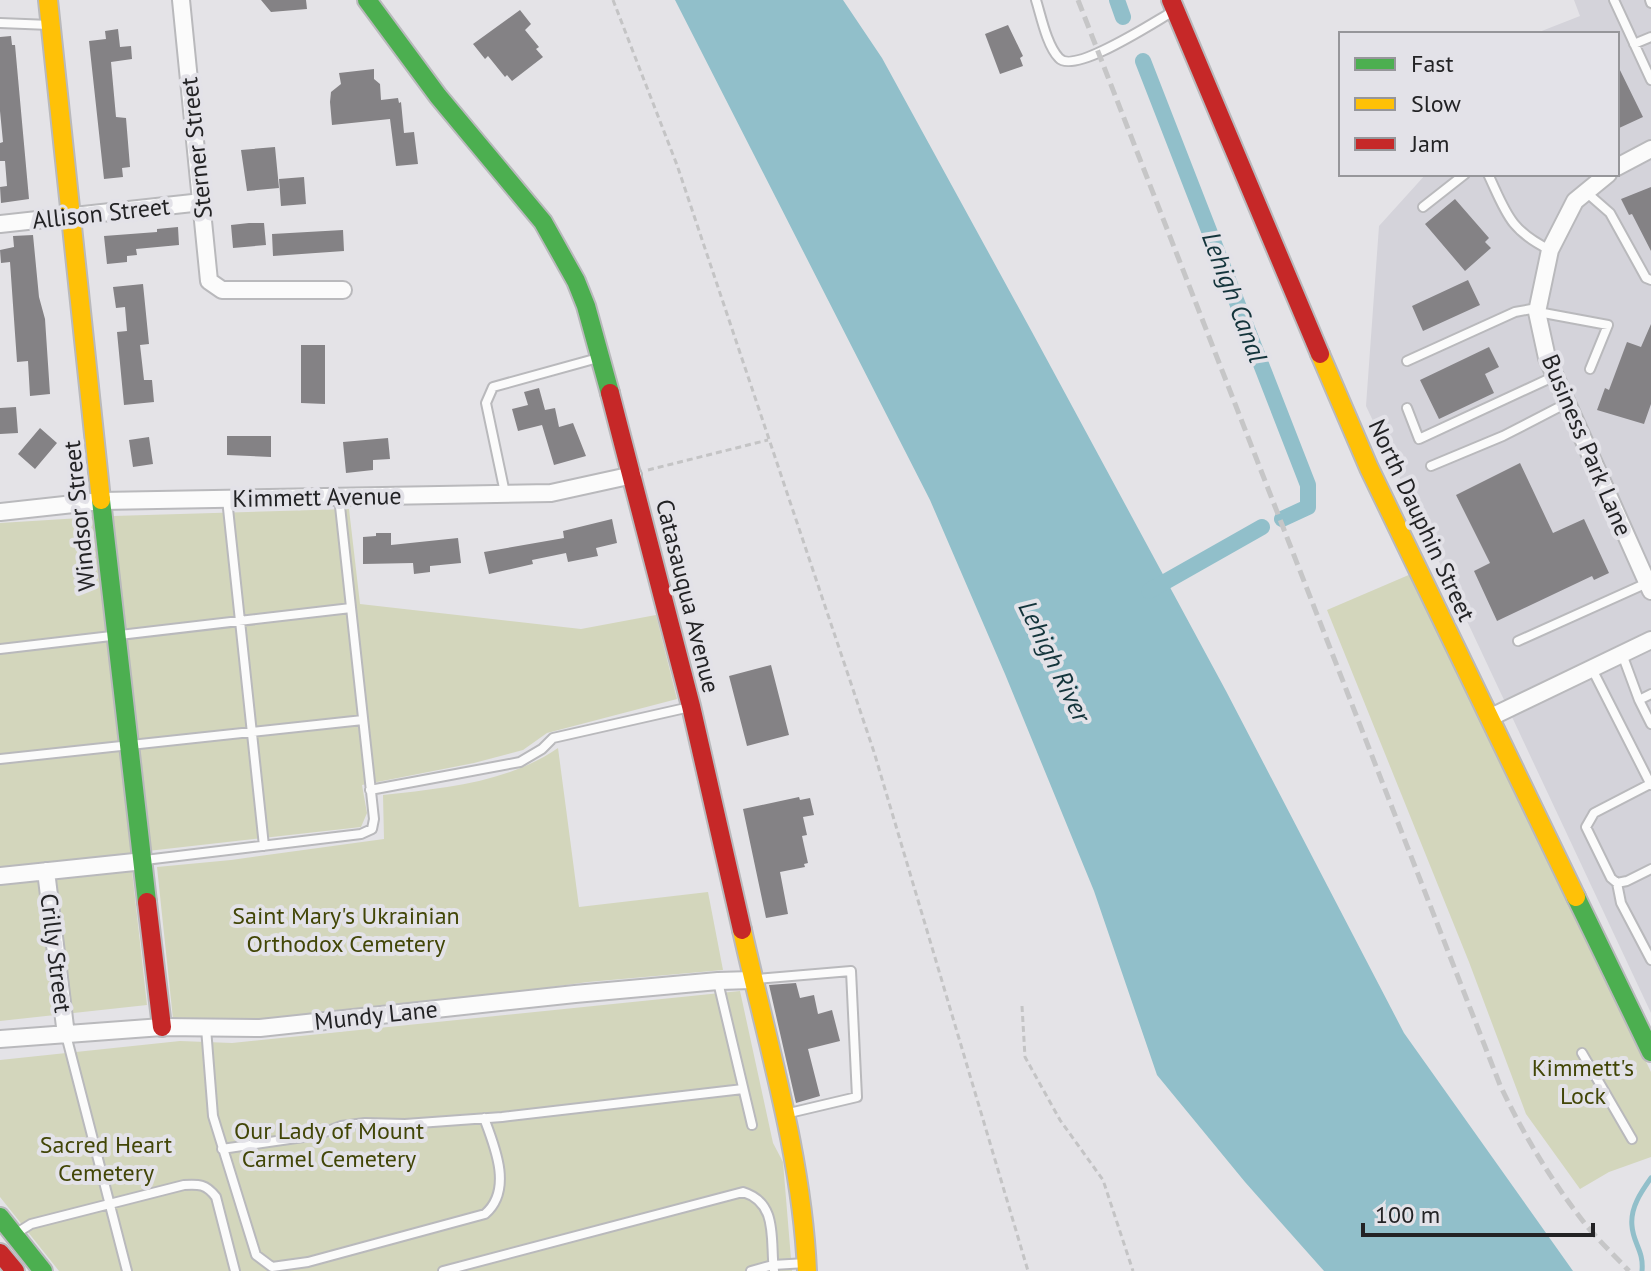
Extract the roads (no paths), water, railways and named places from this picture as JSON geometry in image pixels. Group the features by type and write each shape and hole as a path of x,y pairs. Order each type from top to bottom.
{"street":[{"name":"Windsor Street","path":"48,0 101,501 162,1027"},
{"name":"Sterner Street","path":"181,0 209,281 222,290 343,290"},
{"name":"Catasauqua Avenue","path":"367,0 438,96 543,222 576,281 601,357 633,475 691,706 797,1173 807,1267"},
{"name":"North Dauphin Street","path":"1174,5 1218,116 1369,468 1651,1052"},
{"name":"Business Park Lane","path":"1619,165 1651,149"},
{"name":"Business Park Lane","path":"1605,176 1575,201 1550,250 1538,310 1547,358 1649,587"},
{"name":"Allison Street","path":"0,224 202,202"},
{"name":"Kimmett Avenue","path":"0,512 101,501 551,493 633,475"},
{"path":"1489,718 1651,640"},
{"name":"Crilly Street","path":"0,876 144,861"},
{"name":"Crilly Street","path":"46,871 66,1035"},
{"name":"Mundy Lane","path":"0,1039 162,1027 260,1028 752,980"},
{"path":"5,1225 43,1271"},
{"path":"0,1253 15,1271"}],"lane":[{"path":"1036,0 1044,29 1059,59 1065,62 1091,57 1174,5"},
{"path":"1614,0 1651,80"},
{"path":"0,23 51,25"},
{"path":"1634,44 1651,37"},
{"path":"1423,207 1462,176"},
{"path":"1489,176 1512,224 1529,240 1550,250"},
{"path":"1586,192 1610,213 1646,278 1651,280"},
{"path":"1407,361 1515,312 1538,310 1608,325 1590,369"},
{"path":"505,494 486,403 488,393 493,387 601,357"},
{"path":"1407,408 1419,439 1555,376"},
{"path":"1431,466 1503,436 1567,403"},
{"path":"144,861 361,834 372,829 374,819 339,497"},
{"path":"227,499 264,846"},
{"path":"1518,641 1649,587"},
{"path":"0,649 351,608"},
{"path":"1622,654 1651,724"},
{"path":"1592,669 1651,785 1594,813 1586,827 1611,878 1617,883 1621,903 1651,960"},
{"path":"1639,700 1651,694"},
{"path":"370,790 520,762 542,749 553,738 691,706"},
{"path":"0,759 363,720"},
{"path":"1617,883 1651,869"},
{"path":"752,980 851,971 857,1097 784,1114"},
{"path":"718,981 752,1125"},
{"path":"206,1027 211,1103 222,1149 256,1255 266,1265 279,1268 485,1214 495,1205 500,1179 495,1149 484,1118"},
{"path":"66,1035 127,1271"},
{"path":"1582,1053 1632,1139"},
{"path":"222,1149 317,1135 341,1126 365,1123 405,1124 484,1118 743,1089"},
{"path":"5,1225 31,1224 184,1185 201,1184 216,1197 235,1271"},
{"path":"443,1271 743,1192 756,1196 766,1208 771,1223 773,1268"},
{"path":"751,1271 807,1267"}],"water":[{"name":"Lehigh River","path":"675,0 843,0 882,58 1032,332 1226,691 1404,1033 1573,1271 1324,1271 1245,1182 1157,1075 1094,891 930,500"}],"waterway":[{"name":"Lehigh Canal","path":"1117,0 1123,17"},
{"name":"Lehigh Canal","path":"1143,61 1308,485 1308,507 1282,519"},
{"name":"Lehigh Canal","path":"1149,591 1262,527"},
{"path":"1642,1271 1632,1219 1637,1200 1651,1178"}],"railway":[{"path":"1078,0 1500,1085 1528,1139 1561,1192 1591,1231 1629,1271"}],"park label":[{"name":"Saint Mary's Ukrainian Orthodox Cemetery","path":"346,929"},
{"name":"Kimmett's Lock","path":"1583,1081"},
{"name":"Our Lady of Mount Carmel Cemetery","path":"329,1144"},
{"name":"Sacred Heart Cemetery","path":"106,1158"}]}
